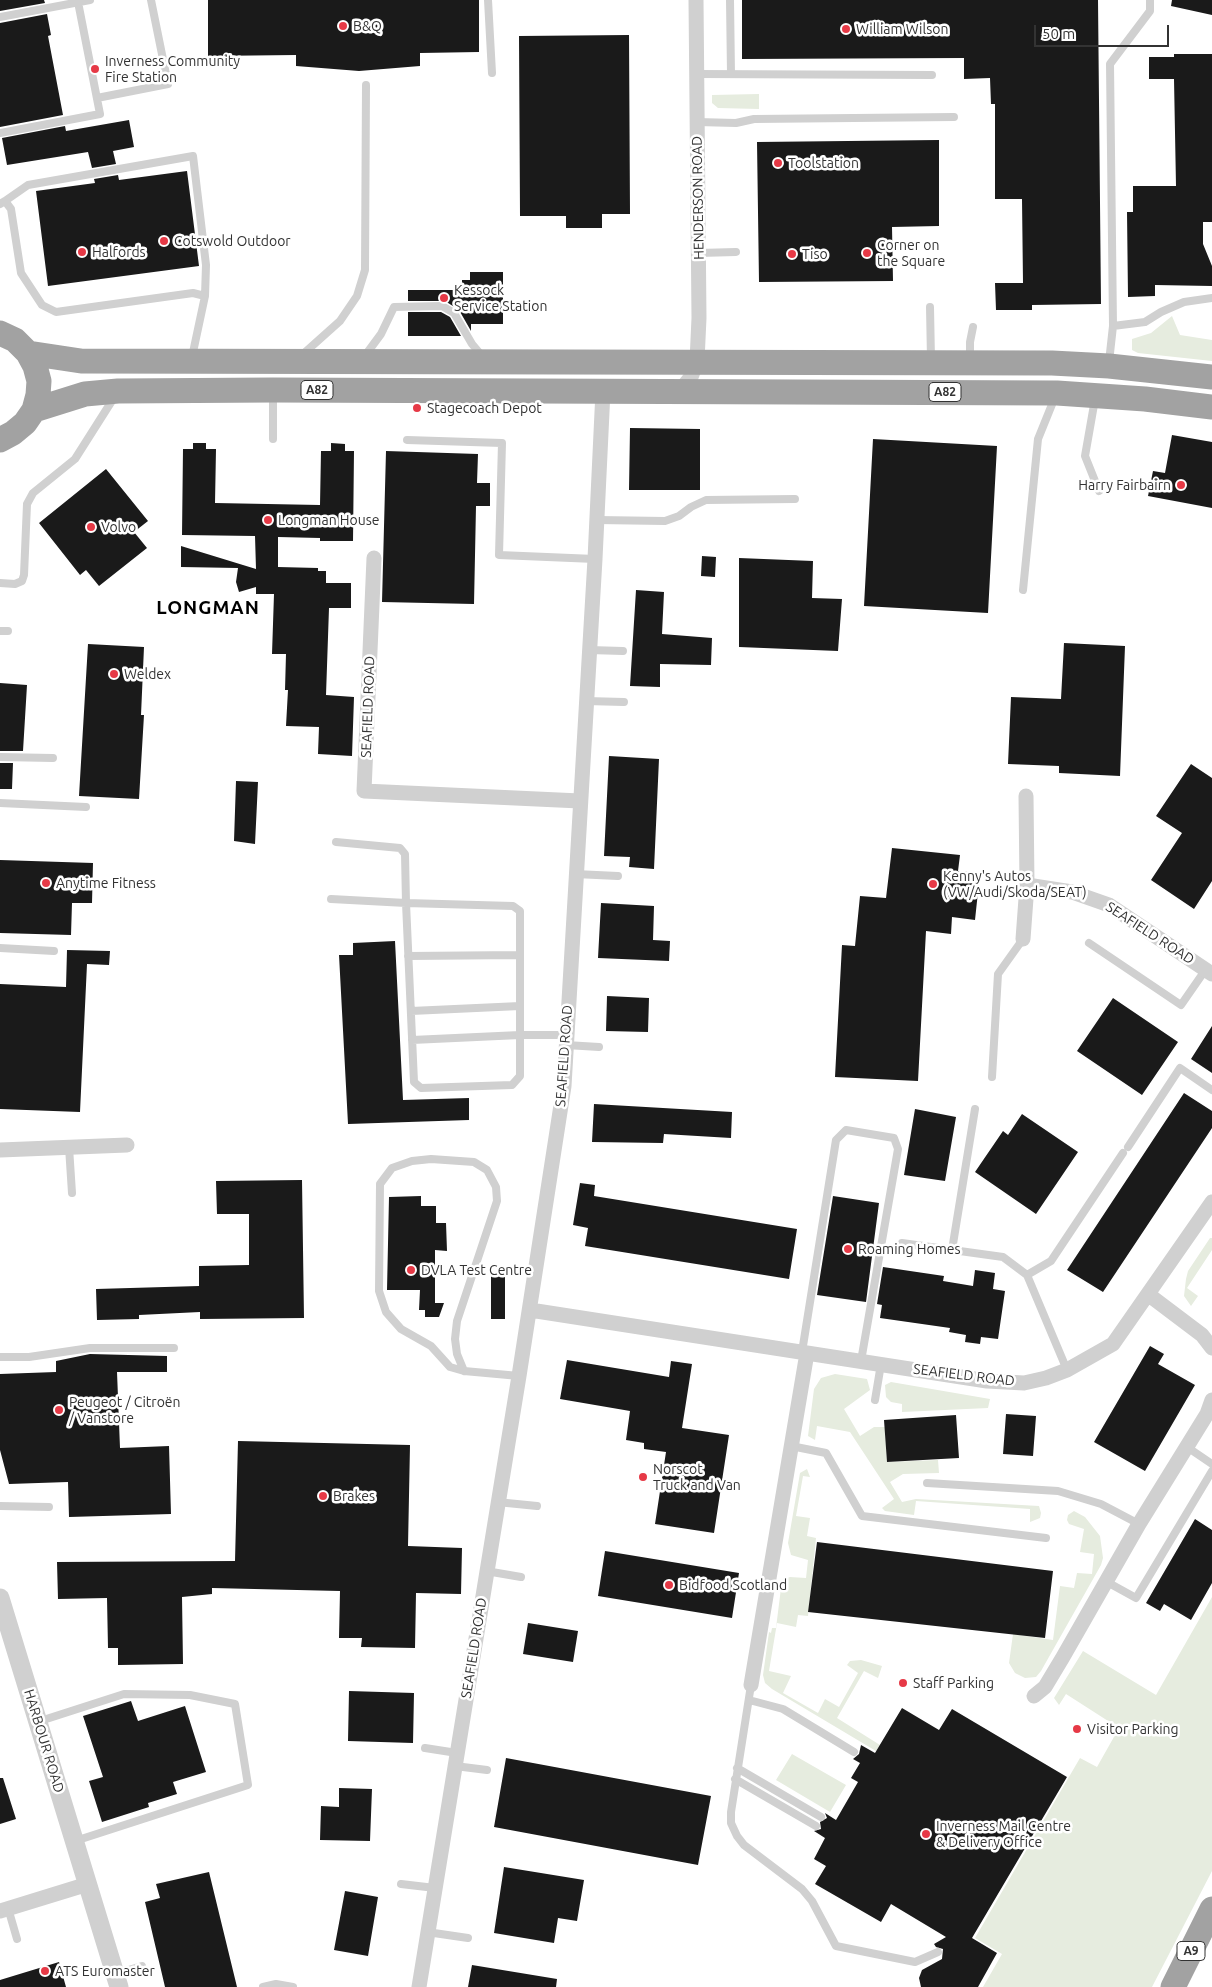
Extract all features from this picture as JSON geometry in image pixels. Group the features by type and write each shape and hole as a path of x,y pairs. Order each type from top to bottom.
{"highway":[{"path":"0,333 15,340 28,353 35,366 39,380 34,410 25,423 14,433 0,440"},
{"name":"A82","path":"28,353 81,360 931,362 1109,366 1212,377"},
{"name":"A82","path":"34,410 85,394 118,391 273,390 1057,393 1096,394 1212,407"},
{"name":"A9","path":"1173,1987 1212,1909"}],"street":[{"name":"HENDERSON ROAD","path":"680,391 691,377 697,362 699,318 696,0"},
{"name":"SEAFIELD ROAD","path":"418,1987 530,1310 564,1086 595,559 602,391"},
{"name":"SEAFIELD ROAD","path":"374,558 364,791 580,801"},
{"path":"1023,939 1027,885 1026,796"},
{"name":"SEAFIELD ROAD","path":"1027,885 1072,892 1110,905 1209,971"},
{"path":"0,1150 127,1145"},
{"name":"SEAFIELD ROAD","path":"530,1310 987,1381 1024,1383 1046,1378 1067,1370 1090,1359 1112,1344 1210,1208"},
{"path":"1149,1295 1202,1335 1212,1348"},
{"path":"750,1692 792,1446 804,1352"},
{"path":"1034,1696 1049,1679 1207,1414 1212,1400"},
{"name":"HARBOUR ROAD","path":"0,1598 118,1981"},
{"path":"4,1910 88,1884"}],"lane":[{"path":"0,17 90,0"},
{"path":"97,98 168,84 152,0"},
{"path":"488,0 492,73"},
{"path":"730,0 731,74"},
{"path":"1109,366 1113,326 1110,64 1150,11 1150,0"},
{"path":"0,133 100,114 78,2"},
{"path":"696,74 932,74"},
{"path":"295,360 318,343 340,321 356,296 365,270 366,85"},
{"path":"697,122 736,123 754,119 954,117"},
{"path":"192,360 192,349 205,296 206,265 193,156 28,184 3,202 11,209 21,273 42,305 56,312 192,293 205,296"},
{"path":"699,253 736,252"},
{"path":"1113,326 1145,322 1161,312 1184,302 1212,298"},
{"path":"361,361 381,334 394,306 442,306 454,313 472,344 486,362"},
{"path":"930,307 931,362"},
{"path":"970,363 970,342 973,327"},
{"path":"273,390 273,440"},
{"path":"0,583 15,584 22,581 24,575 27,504 33,493 75,459 118,391"},
{"path":"1022,590 1038,439 1057,393"},
{"path":"1096,394 1085,456 1099,491"},
{"path":"407,440 502,443 499,555 595,559"},
{"path":"596,520 665,521 679,516 690,507 706,500 795,498"},
{"path":"589,650 623,650"},
{"path":"586,701 624,702"},
{"path":"0,758 53,758"},
{"path":"0,803 86,807"},
{"path":"330,899 406,903 513,906 520,911 520,1076 512,1085 421,1088 414,1082 408,956 406,903 405,854 400,848 336,842"},
{"path":"576,874 618,876"},
{"path":"992,1077 998,974 1023,939"},
{"path":"1089,943 1181,1005 1209,971"},
{"path":"0,948 54,951"},
{"path":"408,956 520,955"},
{"path":"411,1011 520,1006"},
{"path":"412,1040 520,1035 566,1040 600,1047"},
{"path":"1027,1276 1050,1261 1180,1068 1212,1090"},
{"path":"952,1250 975,1109"},
{"path":"804,1352 836,1140 846,1130 894,1138 898,1149 861,1361"},
{"path":"69,1147 72,1193"},
{"path":"464,1371 457,1354 455,1340 458,1321 497,1201 496,1187 486,1170 474,1162 431,1159 412,1161 392,1168 380,1184 378,1291 386,1312 401,1328 431,1346 450,1367 464,1371 519,1376"},
{"path":"902,1243 1003,1257 1027,1276 1067,1370"},
{"path":"0,1357 29,1357 90,1348 174,1348"},
{"path":"875,1400 881,1364"},
{"path":"792,1446 826,1453 862,1516 1046,1538"},
{"path":"1186,1447 1212,1464"},
{"path":"1107,1582 1136,1598 1212,1471"},
{"path":"927,1483 1058,1491 1101,1504 1140,1524"},
{"path":"497,1502 537,1506"},
{"path":"0,1506 49,1507"},
{"path":"486,1570 521,1577"},
{"path":"854,1752 783,1709 750,1692 731,1812 732,1823 737,1836 744,1845 802,1889 812,1901 836,1946 915,1962 938,1952"},
{"path":"37,1722 124,1694 190,1695 235,1704 248,1785 75,1841"},
{"path":"425,1748 487,1770"},
{"path":"737,1768 822,1817"},
{"path":"735,1779 816,1826"},
{"path":"401,1884 435,1888"},
{"path":"4,1910 17,1939"},
{"path":"427,1932 468,1938"},
{"path":"118,1981 142,1966"},
{"path":"263,1987 276,1984 292,1987"}],"shaded area":[{"path":"759,94 759,109 718,108 712,103 712,95"},
{"path":"1172,316 1180,335 1212,340 1212,361 1138,353 1132,350 1132,339 1151,333"},
{"path":"1210,1238 1212,1238 1212,1250 1187,1288 1198,1296 1191,1306 1184,1296 1188,1271"},
{"path":"835,1374 867,1379 870,1390 844,1409 860,1436 874,1427 885,1427 887,1462 938,1460 939,1473 903,1474 890,1482 902,1502 916,1499 1039,1506 1040,1518 1030,1522 1030,1509 916,1501 914,1515 885,1511 882,1508 894,1499 850,1432 817,1426 815,1440 808,1436 814,1389 821,1378"},
{"path":"891,1382 990,1399 988,1408 902,1412 902,1404 891,1402 886,1397 885,1385"},
{"path":"807,1469 810,1477 803,1476 796,1516 810,1518 807,1536 816,1538 808,1616 798,1615 796,1627 777,1623 769,1671 791,1676 783,1693 818,1713 825,1699 839,1707 858,1673 847,1665 850,1661 861,1660 882,1666 878,1678 864,1671 837,1718 880,1745 876,1751 772,1689 765,1683 763,1675 769,1632 771,1633 772,1628 776,1628 782,1580 790,1577 806,1578 808,1560 791,1555 788,1543 800,1473"},
{"path":"1074,1511 1085,1517 1100,1536 1103,1558 1101,1565 1041,1671 1036,1677 1025,1678 1015,1673 1009,1663 1013,1634 1053,1640 1060,1586 1074,1588 1077,1573 1092,1574 1094,1554 1080,1552 1084,1529 1069,1524 1067,1520 1068,1515"},
{"path":"1212,1597 1212,1871 1152,1987 983,1987 1002,1954 975,1938 1080,1758 1097,1767 1119,1728 1066,1694 1059,1705 1054,1698 1083,1651 1156,1695"},
{"path":"792,1754 846,1785 830,1812 776,1780"}],"building":[{"path":"0,0 44,0 45,3 0,11"},
{"name":"B&Q","path":"208,0 479,0 479,52 420,53 420,66 359,71 296,66 296,55 208,56"},
{"path":"742,0 1098,0 1101,304 1032,305 1032,310 996,310 995,283 1023,283 1022,199 995,199 995,104 991,104 990,78 964,79 964,58 742,59"},
{"path":"1172,0 1212,0 1212,15 1171,6"},
{"path":"47,14 51,35 48,36 63,115 0,127 0,23"},
{"path":"629,35 630,214 602,214 602,228 566,228 566,216 520,216 519,36"},
{"path":"1174,54 1212,54 1212,222 1203,222 1203,244 1212,266 1212,286 1155,285 1155,296 1128,297 1127,212 1133,212 1133,186 1176,186 1174,79 1149,79 1149,57 1174,57"},
{"path":"129,120 134,147 113,151 116,164 92,168 88,152 7,165 2,138 65,126 66,131"},
{"path":"939,140 939,226 892,227 893,281 759,282 757,142"},
{"path":"187,171 199,266 48,286 36,191 95,183 94,179 118,175 119,180"},
{"path":"470,272 503,272 503,324 471,324 471,331 459,310 445,301 408,301 408,290 462,290 462,280 470,280"},
{"path":"408,312 441,312 450,317 461,336 408,336"},
{"path":"630,428 700,429 700,490 629,490"},
{"name":"Harry Fairbairn","path":"1172,435 1212,442 1212,508 1148,496 1153,471 1165,473"},
{"path":"873,439 997,446 988,613 864,606"},
{"path":"193,443 206,443 206,449 216,449 215,503 320,505 321,451 331,451 331,443 345,444 345,451 354,451 353,541 320,541 320,538 278,537 278,567 318,568 318,571 326,571 326,583 351,583 351,608 329,608 326,695 354,697 352,756 318,754 319,727 286,726 288,690 285,690 286,654 272,654 274,594 256,594 256,587 239,592 236,582 238,568 181,567 181,546 256,569 255,536 182,535 183,449 193,449"},
{"path":"386,451 478,454 477,483 490,483 490,506 476,506 474,604 382,602"},
{"name":"Volvo","path":"106,469 148,521 134,532 147,548 99,586 86,570 80,575 39,523"},
{"path":"702,556 716,557 715,577 701,576"},
{"path":"739,558 813,561 812,598 842,599 838,651 739,647"},
{"path":"636,590 664,592 662,634 712,638 711,665 660,664 660,687 630,686"},
{"path":"1064,643 1125,646 1120,776 1059,773 1059,766 1008,764 1011,697 1061,699"},
{"path":"88,644 144,647 141,715 144,715 139,799 79,796"},
{"path":"0,683 27,685 23,751 0,751"},
{"path":"609,756 659,759 654,869 629,867 630,857 604,856"},
{"path":"0,763 13,763 12,789 0,789"},
{"path":"1191,764 1212,778 1212,881 1194,909 1151,880 1182,833 1156,816"},
{"path":"236,781 258,782 255,844 234,841"},
{"path":"892,848 960,855 958,871 980,873 975,920 952,917 951,934 926,931 918,1081 835,1077 842,945 855,946 860,896 886,898"},
{"name":"Anytime Fitness","path":"0,860 93,863 92,903 72,903 71,935 0,933"},
{"path":"601,903 654,906 653,940 670,941 669,961 598,958"},
{"path":"395,941 403,1100 469,1098 469,1120 348,1124 339,955 353,955 353,943"},
{"path":"67,950 110,951 109,965 87,964 80,1112 0,1109 0,984 66,987"},
{"path":"607,996 649,998 648,1032 606,1031"},
{"path":"1113,998 1178,1042 1142,1095 1077,1051"},
{"path":"1212,1026 1212,1073 1191,1059"},
{"path":"1184,1093 1212,1111 1212,1128 1103,1292 1067,1270"},
{"path":"594,1104 732,1112 731,1138 664,1134 663,1143 592,1142"},
{"path":"915,1109 956,1117 945,1181 904,1175"},
{"path":"1022,1114 1078,1152 1036,1214 975,1172 1003,1131 1008,1135"},
{"path":"302,1180 304,1318 200,1319 200,1312 139,1315 139,1319 97,1320 96,1289 199,1286 199,1266 249,1265 249,1214 217,1214 216,1181"},
{"path":"580,1183 595,1185 594,1196 797,1229 789,1279 585,1246 588,1228 573,1225"},
{"name":"DVLA Test Centre","path":"421,1196 421,1206 436,1206 436,1223 446,1223 447,1251 435,1250 435,1303 444,1303 439,1317 425,1317 425,1310 419,1310 420,1290 387,1290 389,1197"},
{"name":"Roaming Homes","path":"833,1196 879,1203 866,1302 817,1295"},
{"path":"883,1267 944,1276 943,1281 973,1286 975,1270 995,1273 993,1289 1005,1291 998,1339 981,1337 980,1344 965,1342 966,1335 949,1332 950,1328 880,1318 882,1305 877,1304"},
{"path":"491,1273 505,1273 505,1319 491,1319"},
{"path":"1150,1346 1164,1354 1158,1364 1195,1385 1145,1471 1094,1442"},
{"name":"Peugeot / Citroën / Vanstore","path":"90,1354 167,1356 167,1372 117,1372 120,1448 169,1446 171,1514 69,1517 68,1482 9,1484 0,1450 0,1374 56,1372 56,1361"},
{"path":"567,1360 669,1377 671,1361 692,1364 682,1428 729,1435 714,1533 655,1524 666,1452 644,1449 644,1443 626,1440 630,1411 560,1399"},
{"path":"1006,1414 1036,1416 1033,1456 1003,1454"},
{"path":"956,1415 959,1458 887,1462 884,1420"},
{"name":"Brakes","path":"238,1441 410,1445 408,1546 462,1548 461,1594 416,1593 415,1648 361,1647 362,1638 339,1638 340,1591 212,1588 212,1594 182,1597 183,1664 118,1665 118,1648 108,1648 107,1598 58,1599 57,1562 235,1561"},
{"path":"1195,1519 1212,1530 1212,1583 1191,1620 1164,1604 1160,1611 1146,1603"},
{"path":"817,1542 1053,1571 1045,1638 808,1612"},
{"name":"Bidfood Scotland","path":"605,1551 739,1573 732,1618 598,1596"},
{"path":"528,1623 578,1631 573,1662 523,1654"},
{"path":"349,1691 414,1693 413,1743 348,1741"},
{"path":"131,1701 138,1721 185,1706 206,1772 173,1782 177,1794 148,1803 149,1807 102,1822 89,1781 103,1777 83,1716"},
{"name":"Inverness Mail Centre & Delivery Office","path":"902,1708 939,1730 952,1709 1067,1777 972,1938 997,1953 978,1987 921,1987 919,1978 922,1970 942,1959 943,1949 936,1947 934,1944 946,1937 891,1904 881,1922 815,1884 826,1866 814,1859 825,1838 814,1831 821,1829 820,1822 827,1818 825,1813 836,1820 858,1782 851,1778 860,1763 853,1759 859,1754 861,1745 875,1753"},
{"path":"506,1758 711,1796 698,1865 494,1827"},
{"path":"0,1778 3,1778 16,1819 0,1824"},
{"path":"339,1788 372,1789 370,1841 320,1840 321,1806 339,1807"},
{"path":"504,1867 584,1880 577,1921 558,1918 554,1943 494,1933"},
{"path":"209,1872 237,1987 165,1987 145,1902 160,1898 156,1884"},
{"path":"345,1891 378,1897 368,1956 334,1950"},
{"name":"ATS Euromaster","path":"59,1962 66,1987 0,1987 0,1980"},
{"path":"472,1965 557,1979 556,1987 468,1987"}],"place":[{"name":"B&Q","path":"343,26"},
{"name":"William Wilson","path":"846,29"},
{"name":"Inverness Community Fire Station","path":"95,69"},
{"name":"Toolstation","path":"778,163"},
{"name":"Cotswold Outdoor","path":"164,241"},
{"name":"Halfords","path":"82,252"},
{"name":"Corner on the Square","path":"867,253"},
{"name":"Tiso","path":"792,254"},
{"name":"Kessock Service Station","path":"444,298"},
{"name":"Stagecoach Depot","path":"417,408"},
{"name":"Harry Fairbairn","path":"1181,485"},
{"name":"Longman House","path":"268,520"},
{"name":"Volvo","path":"91,527"},
{"name":"Weldex","path":"114,674"},
{"name":"Anytime Fitness","path":"46,883"},
{"name":"Kenny's Autos (VW/Audi/Skoda/SEAT)","path":"933,884"},
{"name":"Roaming Homes","path":"848,1249"},
{"name":"DVLA Test Centre","path":"411,1270"},
{"name":"Peugeot / Citroën / Vanstore","path":"59,1410"},
{"name":"Norscot Truck and Van","path":"643,1477"},
{"name":"Brakes","path":"323,1496"},
{"name":"Bidfood Scotland","path":"669,1585"},
{"name":"Staff Parking","path":"903,1683"},
{"name":"Visitor Parking","path":"1077,1729"},
{"name":"Inverness Mail Centre & Delivery Office","path":"926,1834"},
{"name":"ATS Euromaster","path":"45,1971"}],"district":[{"name":"LONGMAN","path":"208,608"}]}
